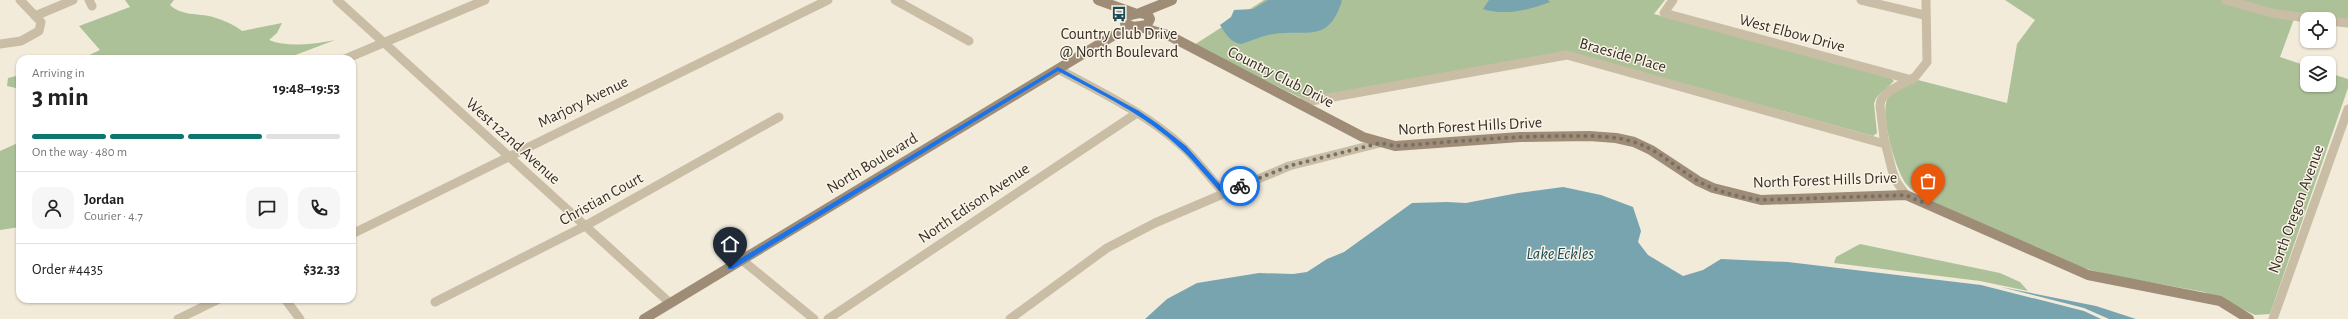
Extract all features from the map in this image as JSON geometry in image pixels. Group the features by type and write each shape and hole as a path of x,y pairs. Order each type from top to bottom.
{"street":[{"path":"0,44 21,41 39,31 41,22 20,0"},
{"path":"35,16 73,0"},
{"name":"West 122nd Avenue","path":"337,0 670,303"},
{"path":"355,55 486,0"},
{"path":"808,0 817,5"},
{"name":"Marjory Avenue","path":"356,232 828,0"},
{"path":"895,0 969,41"},
{"path":"1098,0 1109,5 1137,13"},
{"path":"1109,5 1125,20 1137,13 1163,5 1172,0"},
{"name":"West Elbow Drive","path":"1673,0 1664,13 1912,80"},
{"path":"1861,0 1924,15"},
{"name":"North Forest Hills Drive","path":"1906,195 1894,177 1880,109 1881,100 1890,90 1912,80 1923,71 1927,62 1924,15 1926,0"},
{"path":"2226,0 2272,13 2300,17"},
{"path":"1150,20 1163,5"},
{"name":"Country Club Drive","path":"1137,13 1148,15 1150,20 1168,36"},
{"name":"Country Club Drive","path":"1125,20 1129,26 1139,27 1168,36 1300,103 1363,137 1380,143"},
{"name":"North Boulevard","path":"1116,34 1125,20"},
{"name":"North Boulevard","path":"644,319 1058,68 1116,34 1147,25 1150,20"},
{"path":"2336,22 2348,23"},
{"name":"Braeside Place","path":"1300,103 1567,54 1886,144"},
{"path":"1058,68 1137,113 1183,148 1224,193"},
{"name":"North Oregon Avenue","path":"2273,319 2348,109"},
{"name":"North Edison Avenue","path":"828,319 1137,113"},
{"name":"Christian Court","path":"435,302 585,226 779,117"},
{"name":"North Forest Hills Drive","path":"1010,319 1108,248 1155,223 1289,166 1380,143 1395,146 1537,136 1614,138 1634,142 1659,153 1697,180 1720,192 1738,197 1761,200 1906,195"},
{"path":"1906,195 2088,275 2220,301 2249,319"},
{"path":"742,260 814,319"},
{"path":"178,319 211,303"},
{"path":"288,303 300,319"}],"green space":[{"path":"125,0 174,0 170,5 174,9 184,13 217,18 232,24 242,31 282,23 277,33 269,40 285,44 293,45 319,43 335,40 296,55 89,55 100,50 79,26 130,7"},
{"path":"1264,0 1665,0 1654,14 1886,74 1894,81 1876,98 1874,104 1877,133 1873,136 1579,55 1303,99 1194,45"},
{"path":"2005,0 2223,0 2294,19 2280,57 2300,64 2300,92 2336,92 2336,75 2348,79 2348,88 2270,314 2255,315 2204,292 2110,275 2083,268 1922,197 1907,185 1894,157 1887,130 1885,108 1889,97 1896,91 1918,80 2007,103 2017,44 2035,20"},
{"path":"2233,0 2348,0 2348,20 2336,19 2336,12 2300,12 2300,15 2282,13"},
{"path":"16,76 16,88 7,86 8,78"},
{"path":"16,144 16,228 0,230 0,151"},
{"path":"1860,244 2000,273 2020,282 2028,291 1980,281 1834,263 1836,257"}],"water":[{"path":"1268,0 1342,1 1330,24 1316,32 1270,35 1241,44 1231,40 1220,25 1231,17 1234,10 1253,9"},
{"path":"1489,0 1548,0 1550,2 1526,10 1500,12 1483,9"},
{"name":"Lake Eckles","path":"1563,187 1601,195 1633,207 1641,231 1638,242 1648,255 1683,276 1703,270 1721,259 1788,262 1981,285 2084,311 2101,319 1145,319 1167,299 1197,283 1259,273 1293,274 1307,272 1327,259 1344,252 1412,203 1466,203 1518,193"},
{"path":"2001,287 2096,306 2136,319 2109,319 2084,308"}],"way so far":[{"path":"1240,186 1289,166 1367,148 1380,143 1395,146 1537,136 1595,136 1634,142 1659,153 1697,180 1720,192 1738,197 1761,200 1906,195 1928,205"}],"place":[{"name":"Country Club Drive @ North Boulevard","path":"1119,14"}],"route":[{"path":"730,268 1058,68 1137,113 1156,126 1183,148 1224,193 1240,186"}]}
